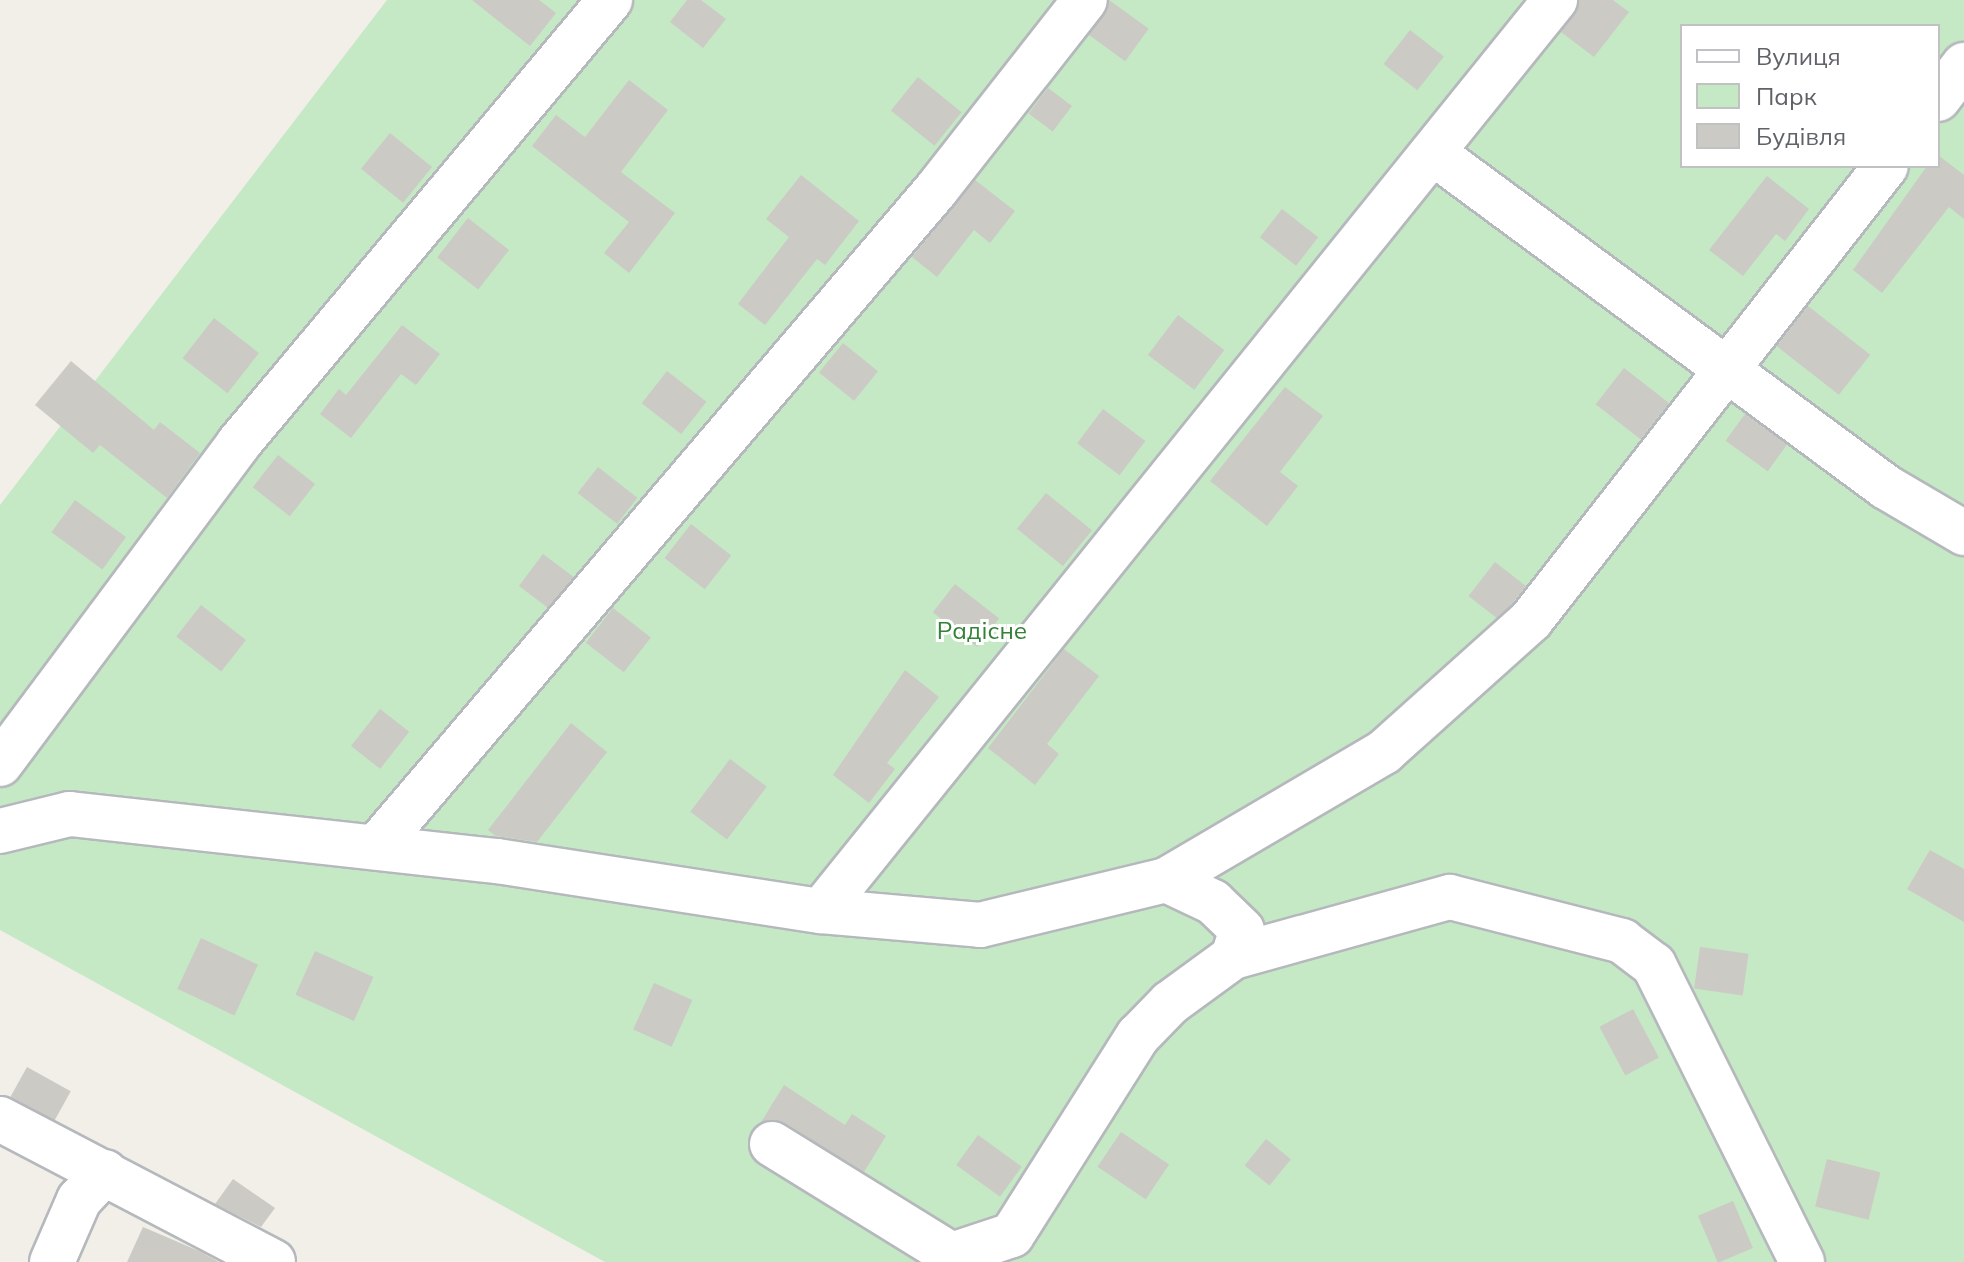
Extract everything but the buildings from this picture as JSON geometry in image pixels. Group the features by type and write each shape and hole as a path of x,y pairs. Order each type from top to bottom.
{"street":[{"path":"0,764 239,443 610,0"},
{"path":"376,847 926,202 1085,0"},
{"path":"821,911 1436,155 1555,0"},
{"path":"1940,96 1964,65"},
{"path":"1436,155 1886,487 1964,533"},
{"path":"0,831 70,814 376,847 821,911 980,925 1166,880 1384,752 1520,631 1884,168"},
{"path":"1166,880 1213,902 1242,930 1233,957"},
{"path":"772,1144 952,1255 983,1249 1012,1235 1138,1036 1170,1003 1233,957 1450,897 1622,941 1654,965 1802,1262"},
{"path":"0,1119 273,1262"},
{"path":"52,1262 79,1200 105,1172"}],"green space":[{"name":"Радісне","path":"387,0 1964,0 1964,1262 605,1262 0,930 0,505"}]}
